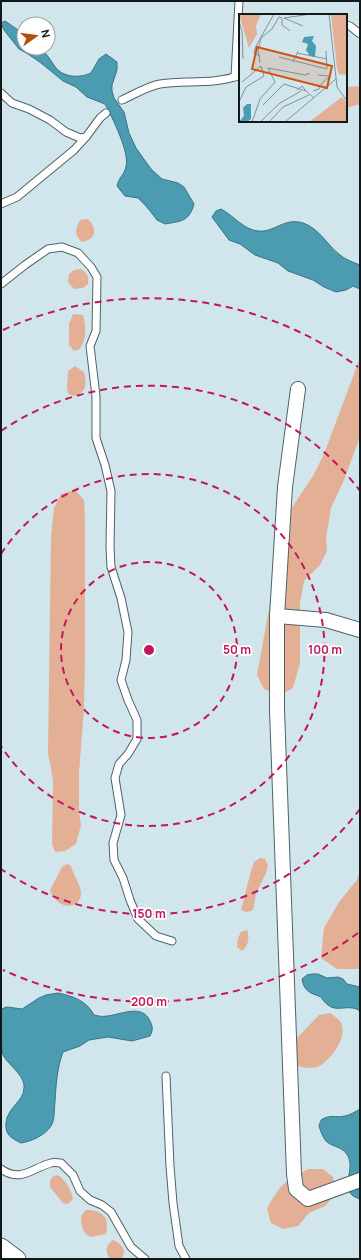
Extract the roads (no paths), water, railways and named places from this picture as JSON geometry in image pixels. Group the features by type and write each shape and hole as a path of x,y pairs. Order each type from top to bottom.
{"street":[{"path":"298,389 285,487 277,616 277,710 294,1174 296,1189 308,1199 360,1180"},
{"path":"277,616 326,620 360,630"},
{"path":"1,1247 17,1259"}],"lane":[{"path":"122,100 157,85 183,82 217,81 238,76 239,1"},
{"path":"347,25 360,34"},
{"path":"1,93 12,103 50,120 66,132 80,138 86,137"},
{"path":"1,204 17,197 74,150 100,118 106,113"},
{"path":"1,284 24,265 48,249 62,247 78,253 91,267 97,277 96,331 90,346 96,396 96,438 105,465 111,491 111,567 121,598 128,632 126,660 121,680 137,720 137,739 128,754 119,764 115,778 122,815 113,843 114,860 123,878 138,919 156,936 172,941"},
{"path":"166,1076 173,1203 179,1246 186,1259"},
{"path":"1,1169 18,1175 52,1163 61,1163 72,1175 80,1191 90,1200 102,1205 111,1212 131,1247 145,1259"}],"water":[{"path":"5,21 16,29 16,45 4,30 1,23"},
{"path":"106,54 117,62 117,70 112,85 114,98 124,112 129,133 136,148 151,169 162,179 178,183 184,187 194,204 190,214 184,220 165,224 157,220 138,198 125,196 117,186 125,169 127,160 120,135 105,104 87,97 76,87 63,81 31,56 48,56 56,68 64,74 82,76 91,73 99,59"},
{"path":"221,209 248,228 258,231 269,230 290,222 309,225 319,233 340,255 347,260 360,265 360,289 353,286 346,290 336,292 313,280 288,271 278,263 255,255 240,244 229,240 212,217 216,211"},
{"path":"318,974 327,978 338,977 343,979 347,984 360,987 360,1011 352,1008 332,1007 321,997 308,991 304,987 302,979 307,975"},
{"path":"58,993 79,1000 88,1006 94,1015 104,1016 130,1011 142,1012 150,1021 152,1032 150,1036 132,1041 108,1037 89,1040 80,1046 63,1052 57,1077 52,1124 48,1130 41,1135 21,1143 9,1136 6,1127 9,1113 23,1093 24,1083 3,1055 1,1039 1,1009 7,1007 22,1009 39,998"},
{"path":"360,1109 360,1199 353,1196 349,1192 348,1181 350,1162 348,1156 343,1150 326,1141 319,1126 321,1120 324,1118 347,1116"}]}
